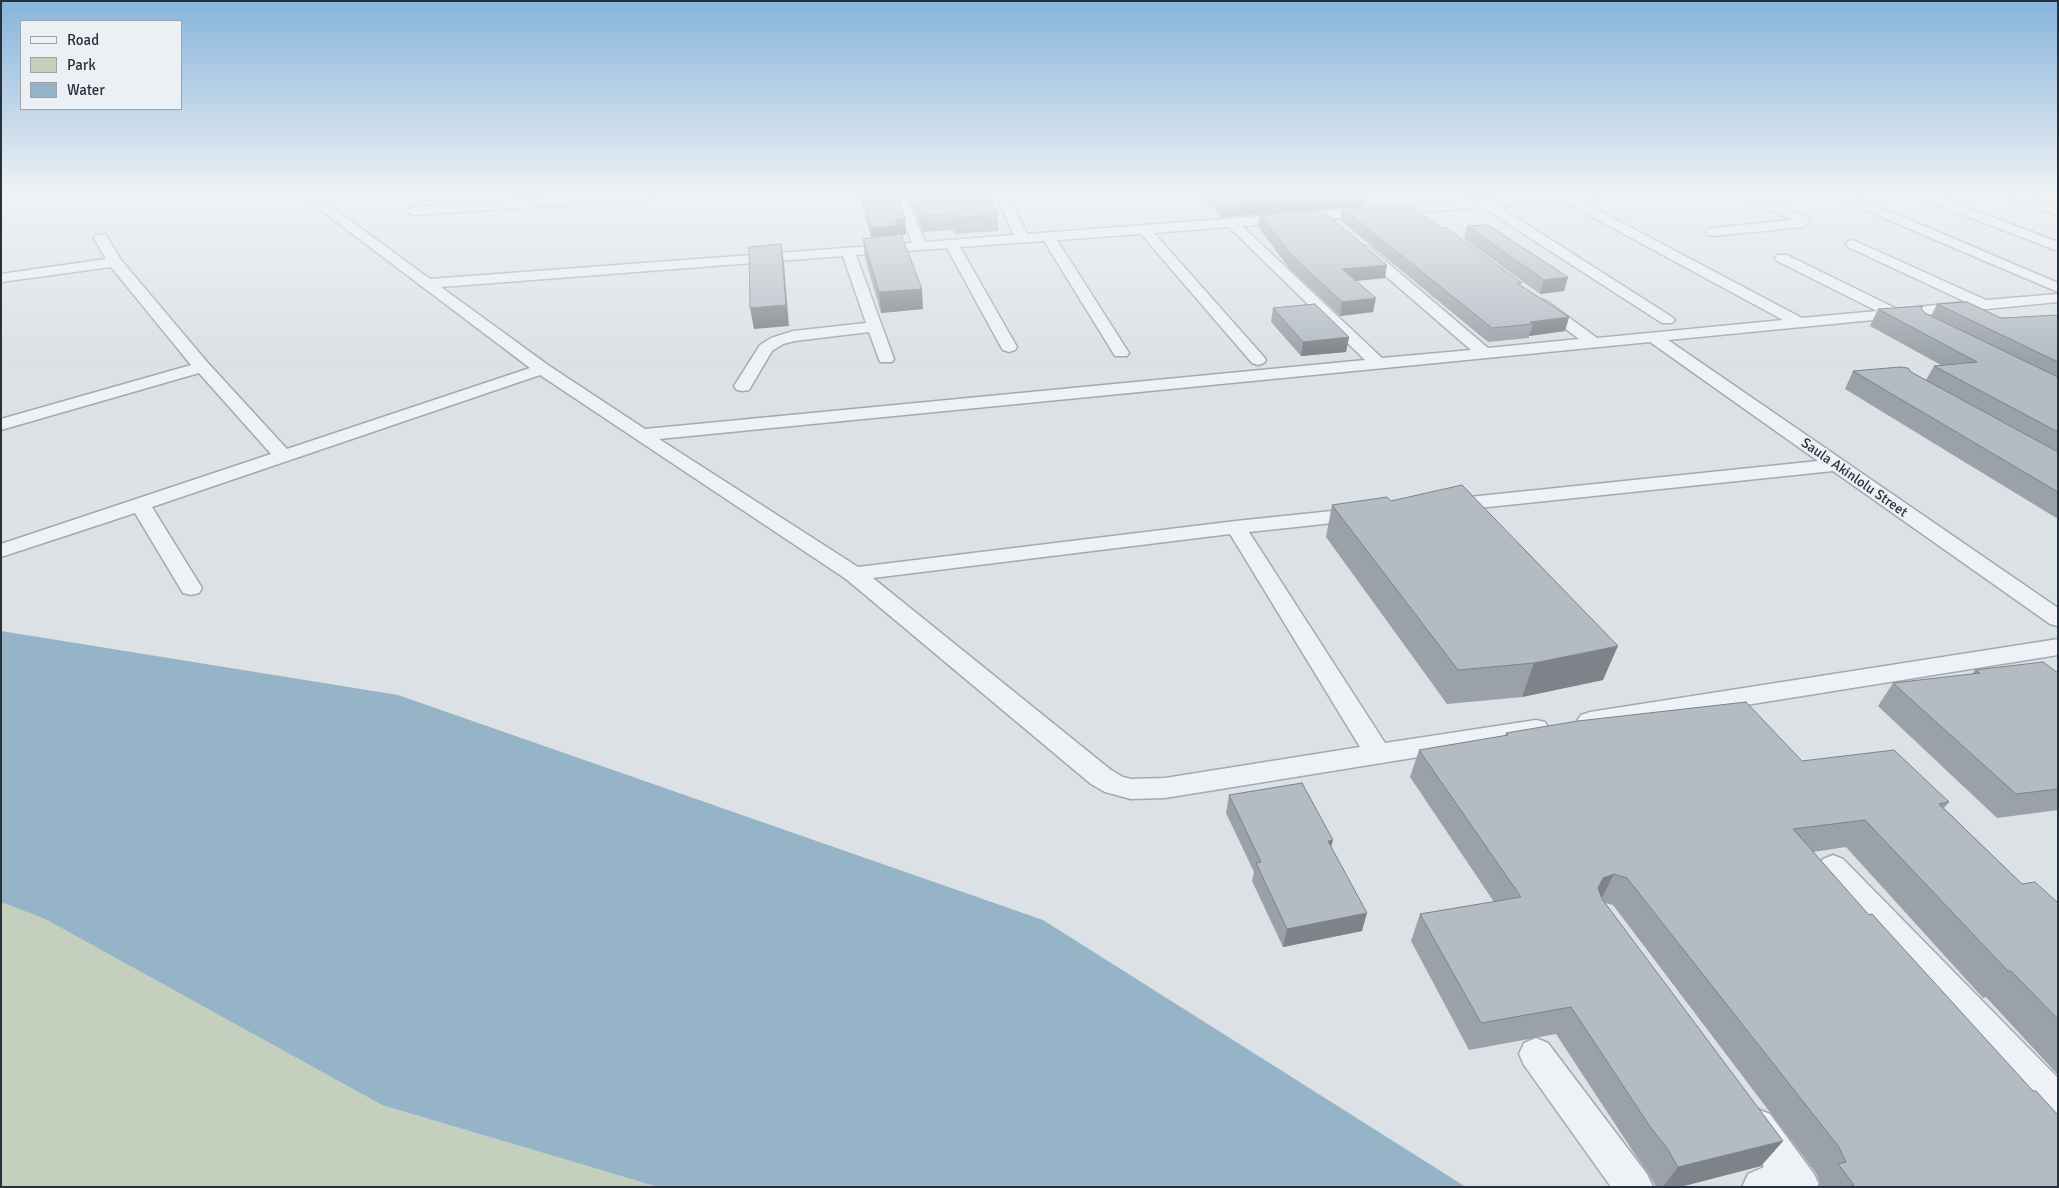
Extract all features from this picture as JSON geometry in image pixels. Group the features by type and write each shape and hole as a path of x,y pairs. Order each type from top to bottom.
{"street":[{"path":"109,250 116,262 202,368 283,456"},
{"path":"382,250 542,369 854,574 1101,777 1115,785 1131,789 1164,788 2058,647"},
{"path":"427,284 867,250"},
{"path":"955,250 1008,347"},
{"path":"1057,250 1121,353"},
{"path":"1163,250 1258,360"},
{"path":"1260,250 1378,364"},
{"path":"1364,250 1485,354"},
{"path":"1558,250 1667,320"},
{"path":"1665,250 1798,322"},
{"path":"1867,250 1983,305"},
{"path":"1970,250 2058,288"},
{"path":"848,252 886,359"},
{"path":"1782,258 1894,313"},
{"path":"1,278 116,262"},
{"path":"1530,296 1593,342"},
{"path":"641,435 2058,298"},
{"path":"743,386 766,348 777,340 794,336 875,327"},
{"name":"Saula Akinlolu Street","path":"1651,336 2058,619"},
{"path":"1,425 202,368"},
{"path":"1,551 542,369"},
{"path":"1433,507 1837,465"},
{"path":"140,504 191,588"},
{"path":"854,574 1236,527 1384,512"},
{"path":"1236,527 1377,753"},
{"path":"1833,867 2058,1103"},
{"path":"1536,1054 1634,1187"},
{"path":"1742,1106 1785,1184"}],"green space":[{"path":"1,902 45,919 382,1105 658,1187 1,1187"}],"water":[{"path":"1,631 398,695 1043,920 1466,1187 658,1187 382,1105 45,919 1,902"}],"building":[{"path":"749,250 782,250 786,305 750,308"},
{"path":"866,250 907,250 922,289 879,292"},
{"path":"1287,250 1370,250 1387,265 1342,269 1376,298 1342,302"},
{"path":"1395,250 1477,250 1522,283 1517,283 1569,317 1530,322 1533,324 1492,328"},
{"path":"1502,250 1527,250 1568,277 1544,280"},
{"path":"1967,302 2001,318 2058,315 2058,362 1937,304"},
{"path":"1315,304 1349,337 1303,342 1273,308"},
{"path":"1923,306 1921,308 1925,313 2058,377 2058,432 1934,366 1977,362 1878,309"},
{"path":"1908,368 1911,372 2058,452 2058,492 1853,371"},
{"path":"1462,485 1618,646 1534,663 1458,670 1332,505 1387,497 1391,501"},
{"path":"2043,662 2058,673 2058,789 2016,794 1893,683 1980,673 1975,670"},
{"path":"1746,702 1802,761 1894,750 1949,802 1939,804 2022,884 2035,882 2058,903 2058,1019 2011,971 2008,971 1865,820 1793,829 1869,915 1872,914 2033,1091 2036,1091 2058,1115 2058,1187 1846,1187 1854,1185 1838,1164 1846,1162 1839,1147 1627,878 1614,874 1603,878 1598,888 1602,899 1783,1141 1678,1167 1571,1007 1481,1023 1420,914 1521,897 1419,750 1578,721"},
{"path":"1302,783 1333,840 1328,841 1367,913 1287,929 1256,863 1261,862 1229,795"}]}
